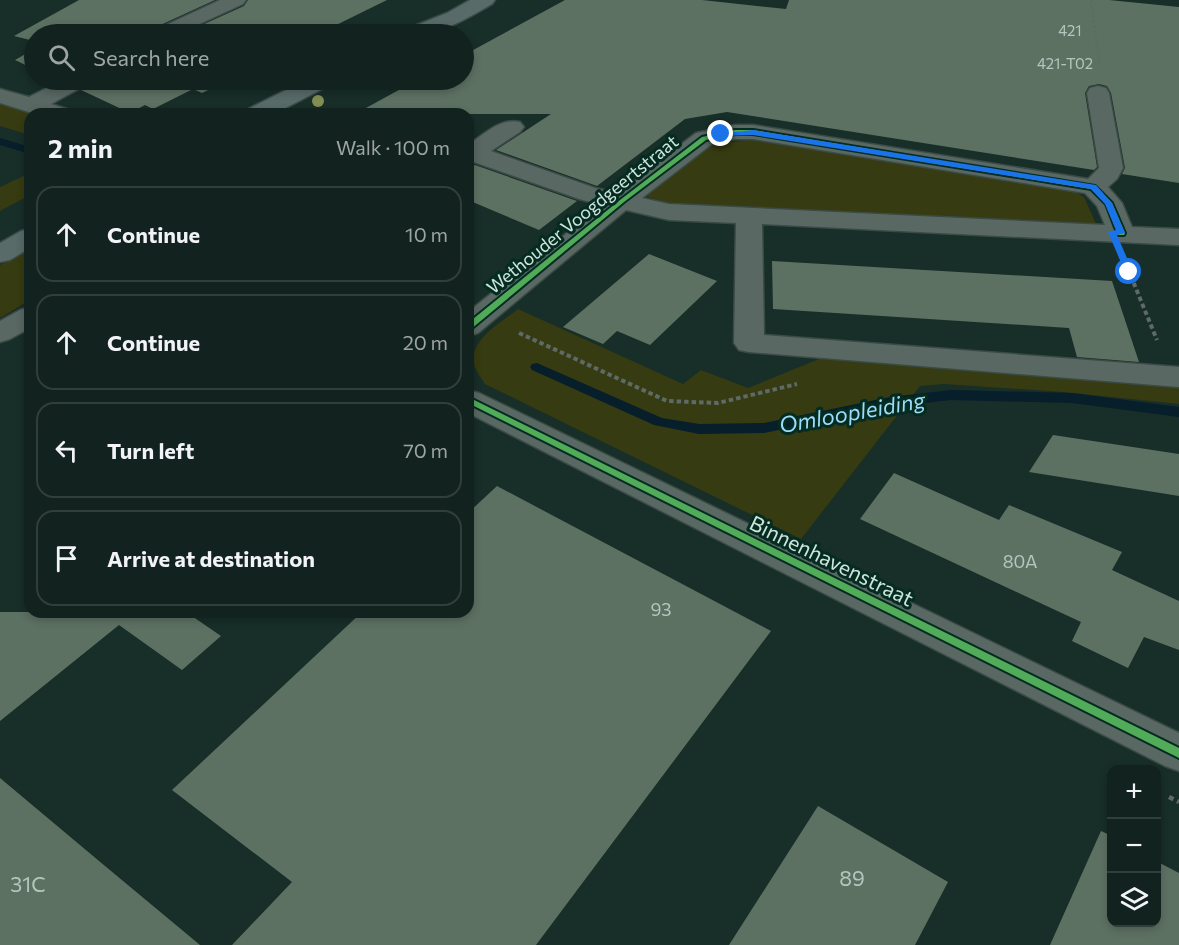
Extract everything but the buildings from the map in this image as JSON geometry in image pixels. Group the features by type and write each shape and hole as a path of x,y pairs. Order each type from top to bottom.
{"main road":[{"path":"416,24 452,0"},
{"path":"433,24 485,0"},
{"path":"268,108 303,90"},
{"path":"0,254 24,240"}],"street":[{"path":"184,24 236,0"},
{"path":"32,105 60,90"},
{"path":"1098,93 1111,168 1108,174 1093,187 1109,203 1116,233"},
{"path":"0,96 41,108"},
{"path":"474,152 512,127"},
{"name":"Wethouder Voogdgeertstraat","path":"475,321 622,201 704,138 735,132 777,136 1093,187"},
{"path":"474,154 588,194 622,201"},
{"name":"Wethouder Voogdgeertstraat","path":"622,201 669,212 1179,237"},
{"path":"749,217 749,343 1175,377"},
{"path":"0,333 24,319"},
{"name":"Binnenhavenstraat","path":"474,403 1179,753"}],"path":[{"path":"1091,0 1100,60 1082,82 1098,93"},
{"path":"1116,233 1175,377"},
{"path":"475,321 667,401 718,403 803,382"}],"green space":[{"path":"0,98 32,108 24,108 24,133 0,126"},
{"path":"752,140 1072,190 1084,197 1096,224 690,208 676,206 648,197 646,194 710,144"},
{"path":"24,176 24,198 0,211 0,187"},
{"path":"24,252 24,304 0,318 0,265"},
{"path":"518,309 683,384 701,370 748,388 819,359 845,354 1179,378 1179,404 1063,392 944,384 920,386 801,539 485,384 475,367 476,349 487,334"}],"waterway":[{"name":"Omloopleiding","path":"0,141 24,149"},
{"name":"Omloopleiding","path":"537,367 659,422 699,429 764,428 890,402 951,395 1072,398 1179,412"}],"cycle path":[{"path":"474,322 622,201 704,138 735,132 753,132 1093,187 1109,203 1121,233"},
{"path":"474,403 1179,753"}],"route":[{"path":"721,134 753,132 1070,181 1093,187 1109,203 1121,233 1112,232 1129,272"}]}
